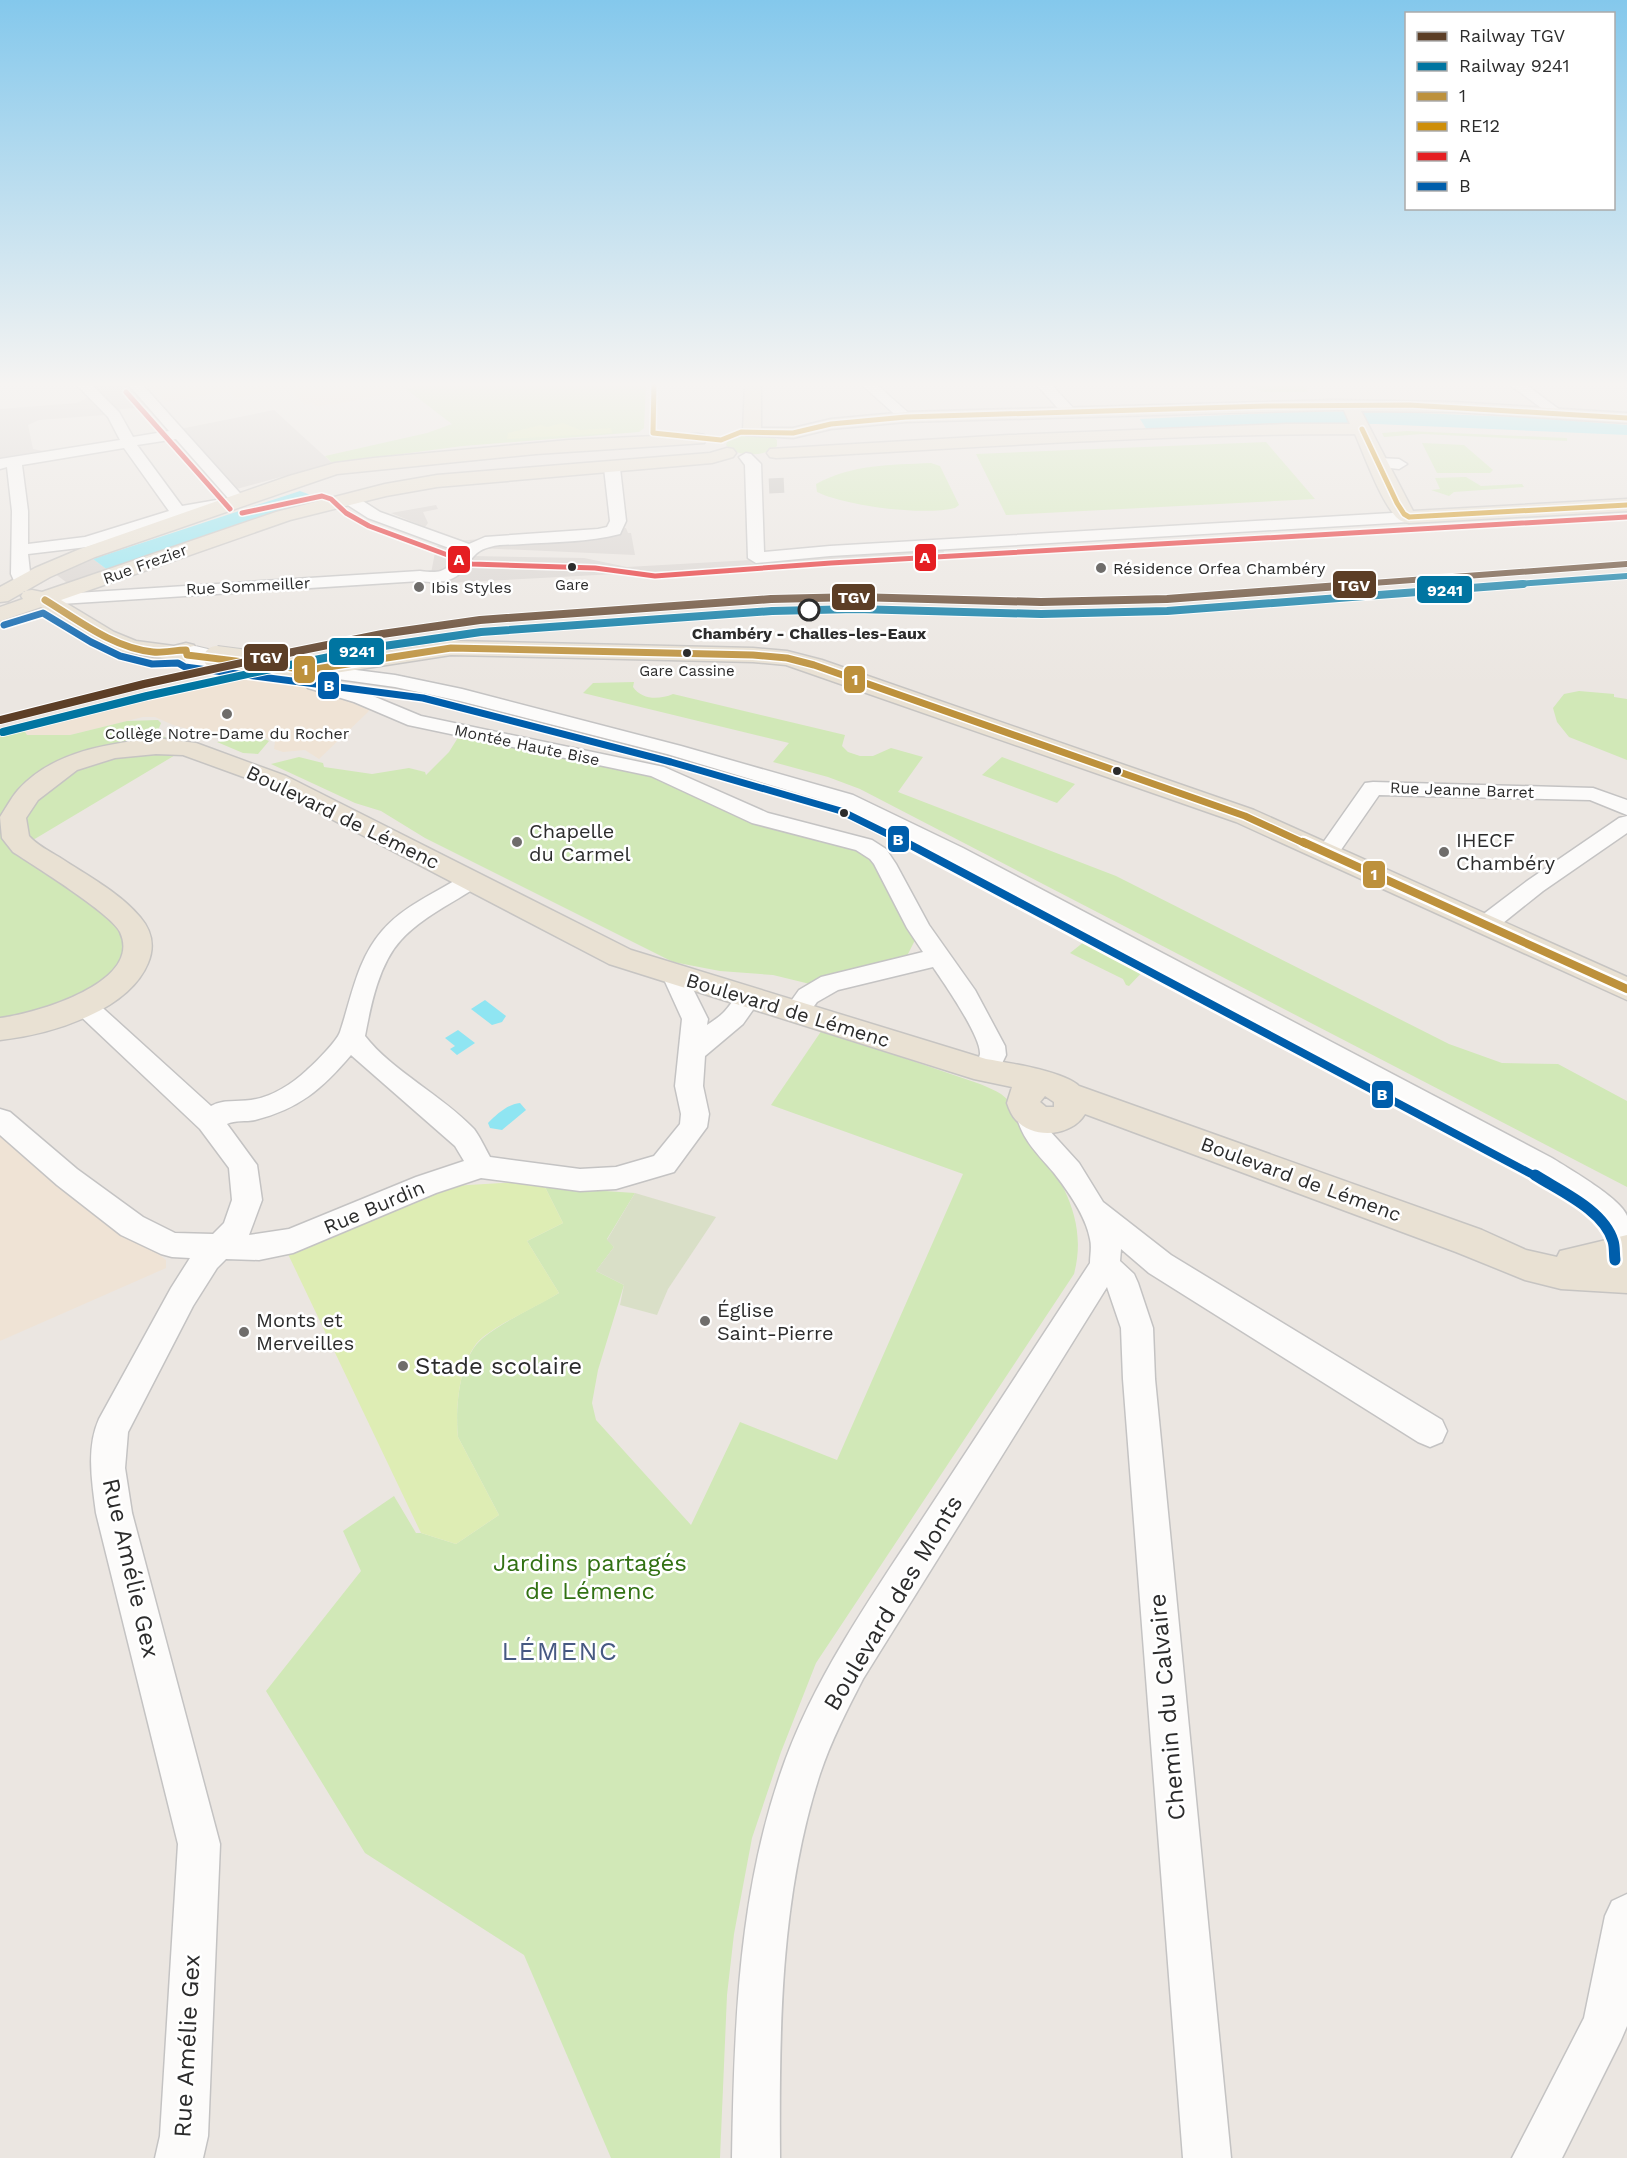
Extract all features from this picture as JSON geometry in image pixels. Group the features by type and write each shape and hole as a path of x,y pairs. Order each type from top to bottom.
{"main road":[{"path":"0,596 15,576 50,568 279,485"},
{"name":"Rue Frezier","path":"70,601 250,527 349,499 419,485"},
{"path":"1395,485 1404,514 1409,517 1627,505"},
{"path":"15,576 53,582 106,637 132,647 293,670 451,648 753,655 787,658 814,664 1245,816 1627,989"},
{"path":"15,576 21,591 45,600 70,601"},
{"path":"0,614 45,600"},
{"name":"Boulevard de Lémenc","path":"0,1029 42,1022 85,1006 127,972 138,950 134,929 128,921 23,846 16,838 13,818 28,795 68,765 112,751 156,746 180,747 201,752 277,781 620,957 986,1071 1048,1104 1132,1119 1469,1241 1503,1257 1541,1270 1627,1254"}],"street":[{"path":"13,485 17,498 12,524 20,550 15,576"},
{"path":"159,485 179,513"},
{"path":"224,485 239,501"},
{"path":"349,499 374,515 470,550 485,542 612,532 618,520 614,485"},
{"path":"759,485 756,558 1409,517"},
{"path":"0,500 17,498"},
{"path":"20,550 87,542 217,502 239,501"},
{"name":"Rue Sommeiller","path":"70,601 420,576 440,578 451,575 470,550"},
{"path":"293,670 396,681 462,695 778,778 845,800 955,853 1542,1166 1594,1200 1617,1223 1627,1254"},
{"name":"Montée Haute Bise","path":"293,670 415,721 657,771 760,818 864,845 878,854 885,864 896,888 966,996 993,1046 993,1055 986,1071"},
{"name":"Rue Jeanne Barret","path":"1328,852 1373,788 1593,794 1627,808"},
{"path":"1485,925 1535,886 1627,823"},
{"path":"210,1122 222,1112 253,1110 287,1099 317,1077 351,1037 356,1013 384,943 400,926 470,880"},
{"path":"797,1011 808,996 830,983 939,957"},
{"name":"Rue Burdin","path":"0,1119 67,1177 132,1226 172,1245 260,1248 293,1241 426,1185 481,1167 580,1180 616,1178 664,1164 693,1127 695,1114 689,1086 695,1019 674,975"},
{"path":"693,1051 734,1018 749,997"},
{"name":"Rue Amélie Gex","path":"85,1006 210,1122 243,1165 247,1200 237,1230 206,1259 182,1297 111,1430 108,1468 114,1513 199,1844 184,2136 179,2158"},
{"path":"351,1037 364,1053 421,1098 465,1138 481,1167"},
{"path":"1048,1104 1063,1165 1089,1205 1106,1239 1105,1265"},
{"path":"1089,1205 1160,1264 1430,1431"},
{"name":"Boulevard des Monts","path":"756,2158 756,2045 769,1904 795,1790 829,1705 849,1665 1105,1265"},
{"name":"Chemin du Calvaire","path":"1105,1265 1123,1283 1137,1328 1139,1379 1207,2158"},
{"path":"1536,2158 1605,2024 1627,1916"}],"shaded area":[{"path":"223,485 252,485 229,491"},
{"path":"436,505 438,509 423,512 428,523 425,527 391,513"},
{"path":"626,528 628,533 631,533 635,555 477,548 472,556 584,558 627,567 943,549 946,558 429,584 436,547 452,539 452,541 484,539"},
{"path":"93,559 109,571 70,585 54,573"},
{"name":"Collège Notre-Dame du Rocher","path":"258,672 346,695 371,706 368,712 319,759 305,750 283,752 274,749 275,741 249,732 217,737 173,725 155,717 143,717 70,735 27,735 24,730 166,696 183,684"},
{"path":"0,1131 166,1260 166,1268 0,1341"}],"green space":[{"path":"816,485 949,485 959,505 955,508 941,510 905,510 846,502 817,492"},
{"path":"991,485 1303,485 1315,499 1006,515"},
{"path":"1438,485 1522,485 1524,487 1454,492 1449,496 1431,490 1440,489"},
{"path":"634,682 633,687 646,697 657,698 673,694 845,735 842,746 848,752 860,756 873,756 891,748 923,757 898,792 1116,876 1449,1044 1502,1063 1558,1064 1627,1101 1627,1187 860,789 828,777 773,762 789,743 583,693 593,683"},
{"path":"1579,691 1614,694 1614,697 1627,699 1627,760 1569,737 1557,722 1553,708 1564,694"},
{"path":"158,720 161,723 157,733 187,748 23,846 128,921 127,972 0,1029 0,737 24,730 27,735 70,735 127,721"},
{"path":"257,736 269,741 258,754 243,753 217,742"},
{"path":"459,736 659,776 867,852 909,919 916,938 905,960 810,984 773,975 720,971 673,962 425,838 381,811 355,803 271,764 299,757 323,763 324,767 372,774 409,768 425,772 426,775 449,752"},
{"path":"1002,757 1075,784 1057,803 982,775"},
{"path":"1090,937 1147,967 1129,986 1126,985 1123,979 1070,953"},
{"name":"Jardins partagés de Lémenc","path":"822,1030 980,1084 1006,1098 1020,1115 1054,1170 1070,1202 1078,1236 1074,1274 816,1663 781,1752 752,1838 734,1934 727,1995 720,2158 611,2158 524,1955 365,1853 266,1691 361,1571 343,1531 394,1496 416,1533 456,1544 499,1515 458,1437 458,1398 469,1358 483,1338 559,1293 527,1241 563,1223 545,1187 635,1193 607,1239 614,1247 596,1271 624,1285 598,1370 592,1403 596,1420 691,1525 740,1422 837,1460 963,1174 771,1105"},
{"name":"Stade scolaire","path":"516,1182 545,1187 563,1223 527,1241 559,1293 483,1337 469,1357 458,1398 458,1437 499,1515 456,1544 421,1533 287,1252 331,1238 422,1196 452,1186"},
{"path":"635,1193 716,1217 668,1289 657,1315 620,1305 624,1285 596,1271 614,1247 607,1240"}],"water":[{"path":"300,491 324,500 232,528 109,571 93,559"},
{"path":"485,1000 506,1016 502,1022 492,1025 471,1009"},
{"path":"458,1030 475,1043 457,1055 450,1049 455,1046 445,1038"},
{"path":"520,1103 526,1110 502,1130 490,1128 488,1123 499,1113 511,1105"}],"tunnel":[{"path":"769,486 790,485"}],"railway":[{"path":"207,666 253,657"}],"rail line":[{"name":"TGV","path":"0,720 144,684 278,655 382,634 480,620 771,599 856,597 1041,602 1167,599 1627,564"},
{"name":"9241","path":"3,732 147,696 280,667 384,646 481,632 772,611 856,609 1041,614 1167,611 1627,576"}],"transit line":[{"name":"A","path":"208,485 230,509"},
{"name":"RE12","path":"1388,485 1404,514 1409,517"},
{"name":"A","path":"242,513 322,496 331,499 346,513 369,526 472,564 595,568 655,576 831,563 1627,517"},
{"name":"RE12","path":"1409,517 1627,505"},
{"name":"1","path":"45,600 110,639 138,649 153,652 186,650 187,655 309,670 451,648 753,655 787,658 814,665 1245,816 1627,989"},
{"name":"B","path":"4,625 43,613 91,642 120,656 152,664 178,663 185,667 423,698 671,762 841,811 950,864 1536,1176 1580,1204 1600,1221 1613,1240 1615,1260"}],"place":[{"name":"Gare","path":"572,567"},
{"name":"Résidence Orfea Chambéry","path":"1101,568"},
{"name":"Ibis Styles","path":"419,587"},
{"name":"Chambéry - Challes-les-Eaux","path":"809,610"},
{"name":"Gare Cassine","path":"687,653"},
{"name":"Collège Notre-Dame du Rocher","path":"227,714"},
{"name":"Chapelle du Carmel","path":"517,842"},
{"name":"IHECF Chambéry","path":"1444,852"},
{"name":"Église Saint-Pierre","path":"705,1321"},
{"name":"Monts et Merveilles","path":"244,1332"},
{"name":"Stade scolaire","path":"403,1366"}],"district":[{"name":"LÉMENC","path":"560,1651"}]}
